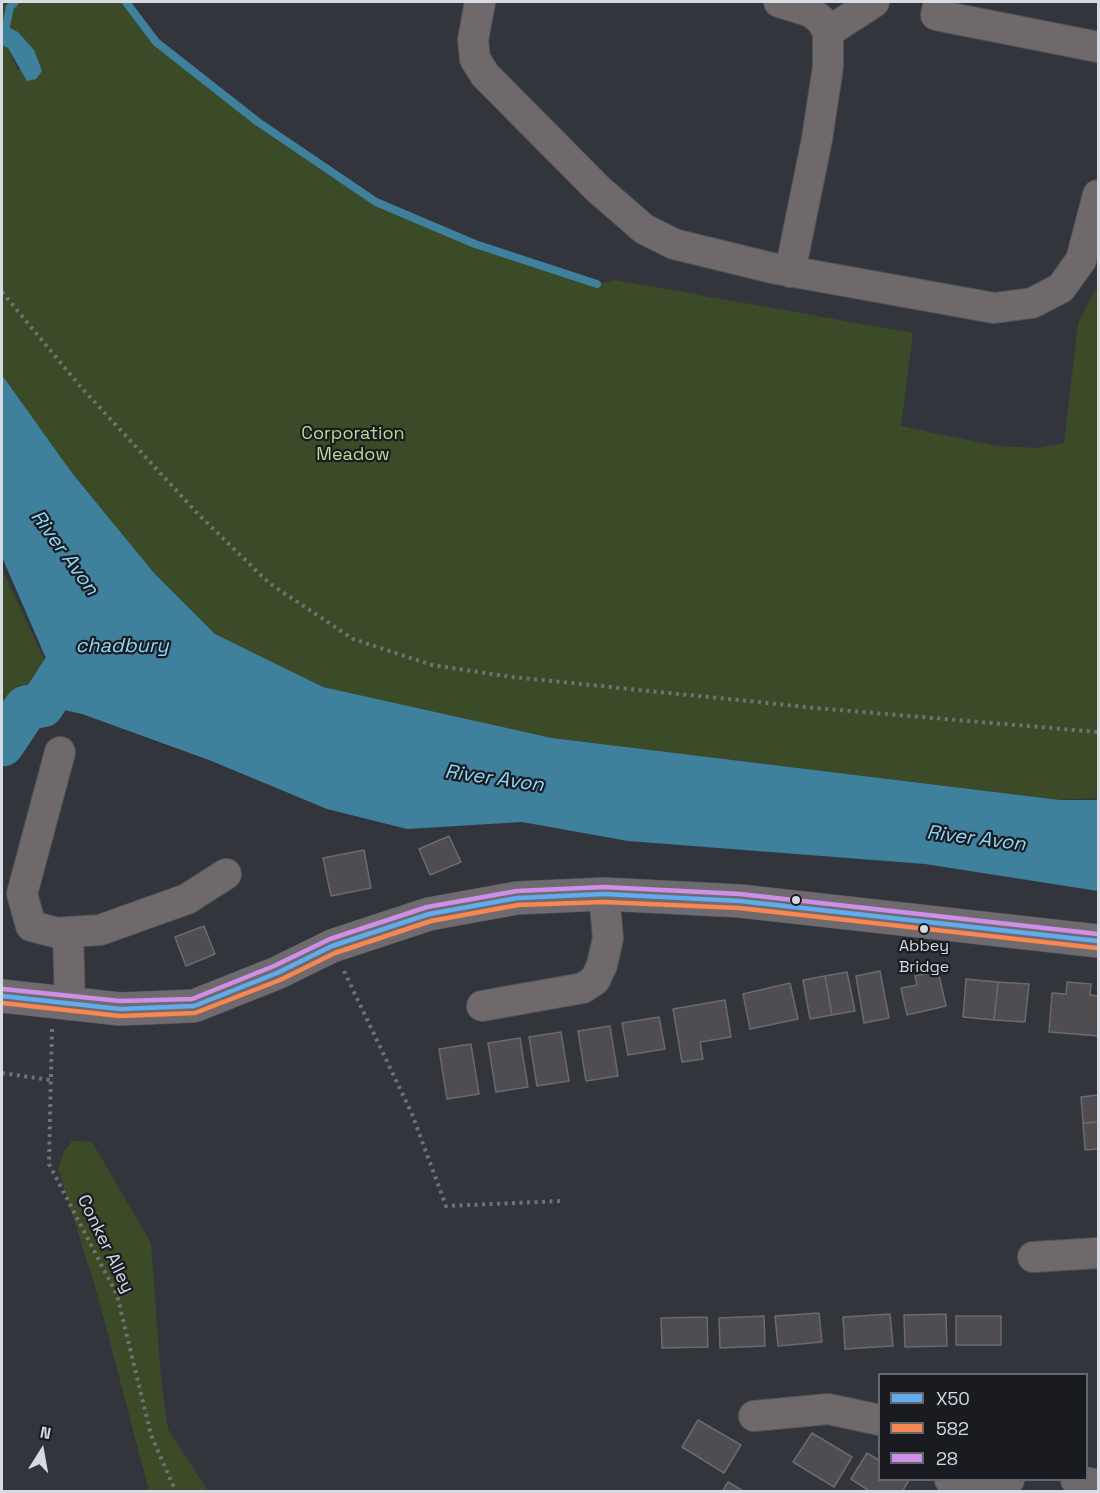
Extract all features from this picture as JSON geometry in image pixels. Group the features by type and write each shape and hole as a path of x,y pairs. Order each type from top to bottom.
{"main road":[{"path":"2,996 120,1009 194,1006 277,973 332,946 429,914 517,898 604,894 751,902 1098,941"}],"street":[{"path":"480,2 473,40 475,59 485,75 598,189 644,229 674,244 790,272 994,308 1032,303 1061,288 1081,261 1098,195"},
{"path":"779,2 811,12 822,21 828,32 828,67 819,129 790,272"},
{"path":"828,32 874,2"},
{"path":"939,2 936,15 1098,47"},
{"path":"60,752 22,894 31,926 58,933 100,930 187,899 226,874"},
{"path":"482,1006 583,988 595,980 602,965 609,938 604,894"},
{"path":"62,1004 68,932"},
{"path":"1033,1257 1098,1253"},
{"path":"754,1416 828,1409 878,1420"},
{"path":"980,1491 1004,1481"},
{"path":"1083,1481 1098,1485"}],"path":[{"path":"2,292 79,385 206,521 269,583 353,639 432,665 512,677 816,708 1098,732"},
{"path":"332,946 412,1114 446,1206 561,1201"},
{"name":"Conker Alley","path":"62,1004 50,1080 49,1164 117,1295 151,1435 176,1491"},
{"path":"2,1073 50,1080"}],"green space":[{"name":"Corporation Meadow","path":"2,2 126,2 156,42 258,122 376,202 475,244 597,284 616,280 913,333 901,426 997,446 1038,448 1064,443 1078,323 1094,292 1098,290 1098,798 1060,800 552,738 323,687 215,634 154,573 72,473 2,375 2,45 8,48 18,71 34,50 18,32 2,27"},
{"path":"2,569 46,663 42,705 26,708 2,744"},
{"path":"72,1141 92,1142 151,1243 161,1379 168,1429 208,1491 149,1491 97,1293 58,1169 64,1152"}],"water":[{"path":"6,26 18,32 34,50 42,71 36,79 27,81 8,48 2,45 2,27"},
{"name":"chadbury","path":"2,375 72,473 154,573 215,634 323,687 552,738 1060,800 1098,800 1098,891 925,864 628,841 522,822 407,829 327,809 209,760 82,714 42,705 48,663 2,557"}],"building":[{"path":"449,836 461,862 430,875 419,849"},
{"path":"364,850 371,888 331,896 323,858"},
{"path":"204,926 215,954 186,966 175,937"},
{"path":"880,971 889,1018 864,1023 856,976"},
{"path":"938,971 946,1006 907,1015 901,988 917,985 915,976"},
{"path":"847,972 855,1011 832,1015 825,976"},
{"path":"825,976 832,1015 810,1019 803,980"},
{"path":"966,979 998,982 994,1020 963,1017"},
{"path":"998,982 1029,984 1025,1022 994,1020"},
{"path":"1067,982 1091,984 1090,995 1098,996 1098,1036 1049,1032 1052,993 1066,994"},
{"path":"790,983 798,1019 750,1029 743,994"},
{"path":"725,1000 731,1037 700,1042 703,1059 682,1062 673,1009"},
{"path":"659,1017 665,1049 628,1055 622,1023"},
{"path":"610,1026 618,1076 586,1081 578,1031"},
{"path":"561,1032 569,1081 537,1086 529,1037"},
{"path":"520,1038 528,1087 496,1092 488,1043"},
{"path":"471,1044 479,1094 447,1099 439,1049"},
{"path":"1098,1095 1098,1122 1083,1123 1081,1097"},
{"path":"1098,1122 1098,1149 1085,1150 1083,1123"},
{"path":"819,1313 822,1342 778,1346 775,1316"},
{"path":"890,1314 893,1346 845,1349 843,1317"},
{"path":"946,1314 947,1346 905,1347 904,1315"},
{"path":"764,1316 765,1346 720,1348 719,1318"},
{"path":"956,1316 1001,1316 1001,1345 956,1345"},
{"path":"707,1317 708,1347 662,1348 661,1318"},
{"path":"698,1420 741,1445 724,1473 682,1447"},
{"path":"812,1433 852,1457 834,1487 793,1462"},
{"path":"867,1453 878,1460 878,1481 908,1481 902,1492 871,1492 851,1479"},
{"path":"728,1482 745,1492 722,1492"}],"waterway":[{"path":"6,26 10,7 15,2"},
{"path":"126,2 156,42 258,122 376,202 475,244 597,284"},
{"path":"2,744 26,708 42,705 76,652"}],"transit line":[{"name":"28","path":"3,989 120,1001 192,999 274,966 330,939 427,907 517,891 604,887 740,894 1098,934"},
{"name":"X50","path":"2,996 120,1009 194,1006 277,973 332,946 429,914 517,898 604,894 740,901 1098,941"},
{"name":"582","path":"2,1003 120,1016 195,1013 280,980 335,953 431,921 518,905 604,902 739,908 1097,948"}],"place":[{"name":"Abbey Bridge","path":"924,929"}],"water label":[{"name":"River Avon","path":"64,553"},
{"name":"River Avon","path":"494,779"},
{"name":"River Avon","path":"976,839"}]}
